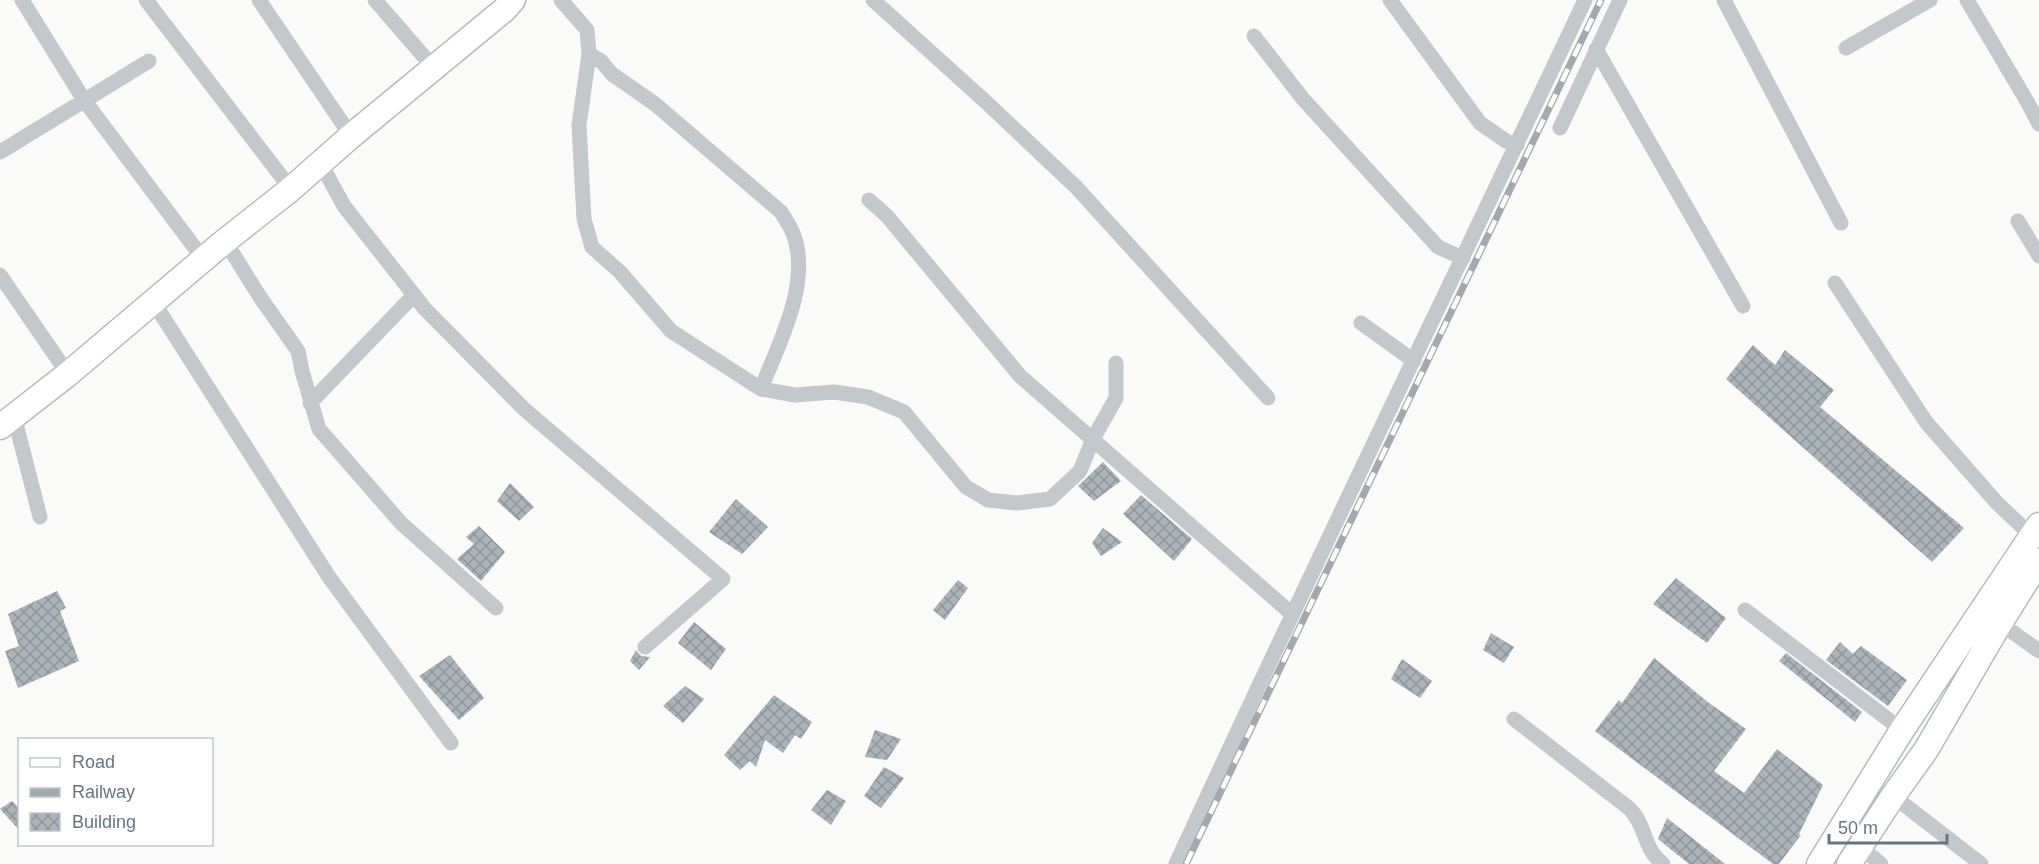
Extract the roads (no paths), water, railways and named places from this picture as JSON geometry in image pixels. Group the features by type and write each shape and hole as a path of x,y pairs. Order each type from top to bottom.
{"main road":[{"path":"7,421 154,303 509,5 527,0"},
{"path":"1819,864 1902,730 2035,530"},
{"path":"1854,855 1926,750 2039,561"}],"street":[{"path":"22,0 84,100 204,260"},
{"path":"146,0 291,189"},
{"path":"259,0 351,136"},
{"path":"375,0 434,67"},
{"path":"561,0 587,30 589,54 579,125 584,219 592,248 620,272 671,331 761,389 795,395 834,392 868,397 904,412 966,487 988,500 1017,503 1050,499 1080,471 1093,440 1116,398 1116,363"},
{"path":"873,0 1076,187 1268,398"},
{"path":"1390,0 1480,123 1506,141 1517,145"},
{"path":"1176,864 1292,614 1585,0"},
{"path":"1560,128 1620,0"},
{"path":"1724,0 1841,223"},
{"path":"1846,48 1902,7 1930,0"},
{"path":"1967,0 2039,124"},
{"path":"1254,36 1303,99 1438,248 1463,258"},
{"path":"1596,49 1743,306"},
{"path":"589,54 601,61 612,74 655,104 782,212 793,232 799,258 794,305 761,389"},
{"path":"0,152 149,61"},
{"path":"320,162 344,206 425,309 524,409 723,579 645,647"},
{"path":"869,200 887,216 1020,376 1292,614"},
{"path":"2018,221 2039,256"},
{"path":"225,242 298,351 319,429 401,523 495,608"},
{"path":"0,275 68,374"},
{"path":"1835,283 1926,422 1997,503 2035,530"},
{"path":"310,402 414,295"},
{"path":"154,303 329,577 451,743"},
{"path":"1361,323 1414,361"},
{"path":"7,421 40,517"},
{"path":"1745,610 1902,730"},
{"path":"2000,623 2039,651"},
{"path":"1514,719 1630,809 1639,818 1654,857 1663,864"},
{"path":"1893,796 1981,864"},
{"path":"1854,855 1881,864"}],"railway":[{"path":"1186,864 1601,0"}]}
